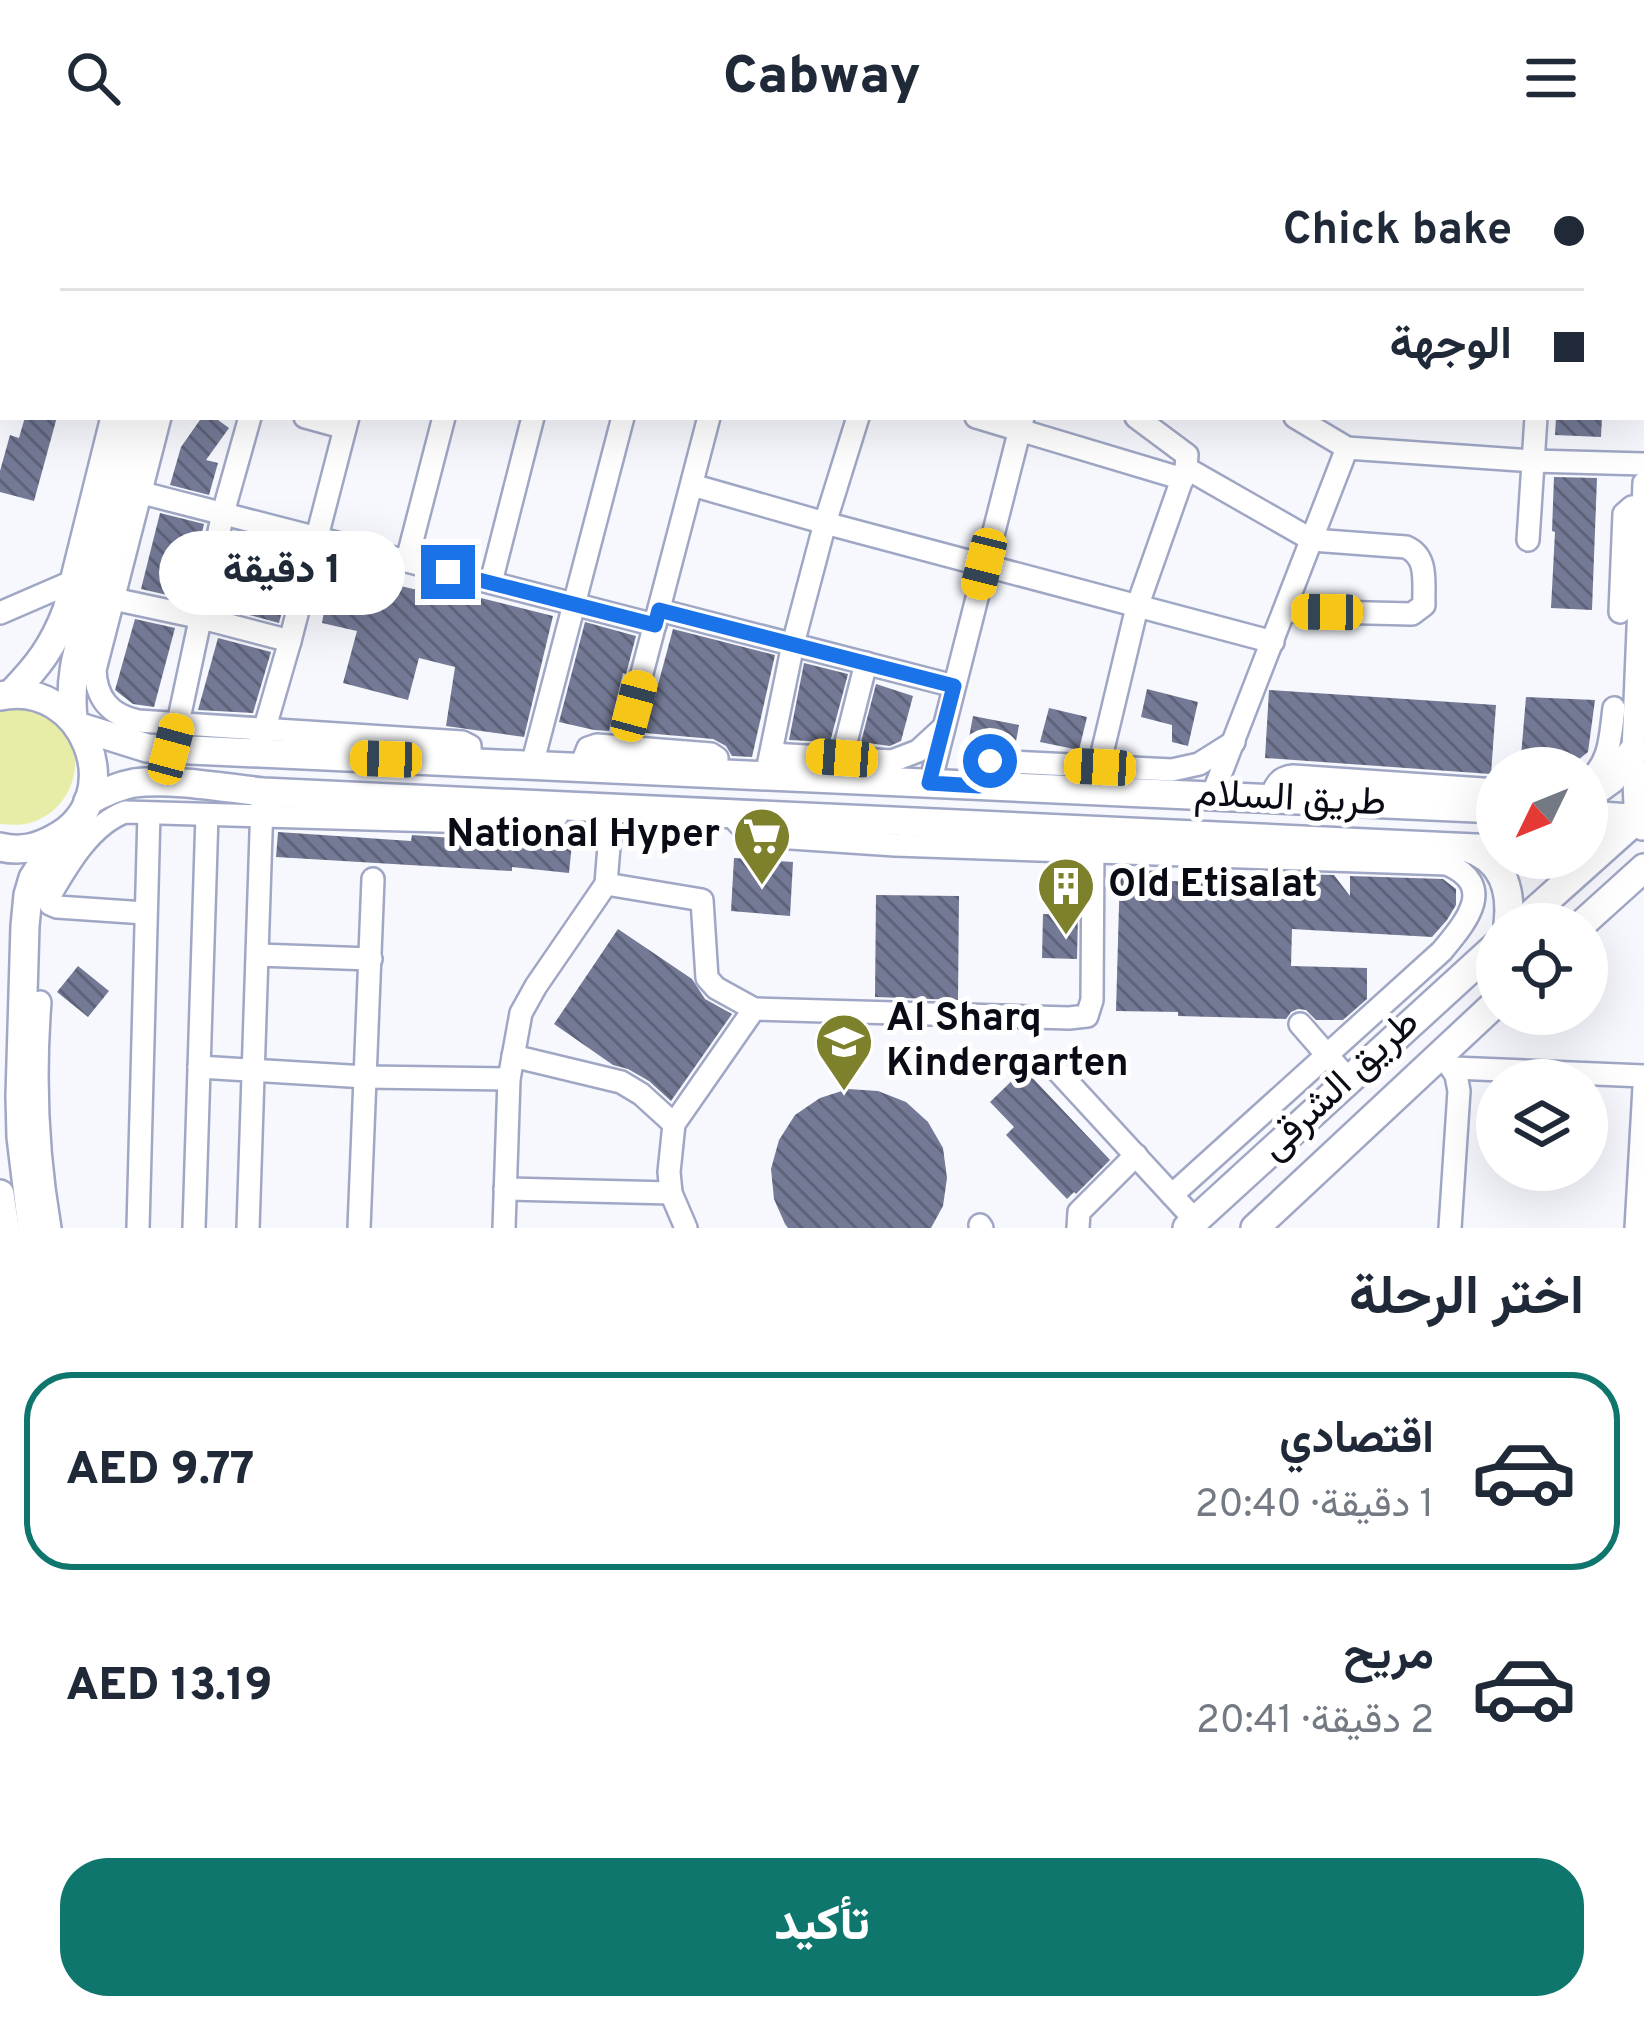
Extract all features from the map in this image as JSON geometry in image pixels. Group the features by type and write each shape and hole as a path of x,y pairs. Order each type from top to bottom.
{"main road":[{"path":"6,695 47,655 58,634 94,592 116,420"},
{"path":"32,1228 10,1097 29,1033 28,895 40,866 82,814 94,776 91,750 76,723 71,681 94,592 129,490 137,420"},
{"name":"طريق السلام","path":"6,695 34,696 56,705 76,723 131,745 175,736 471,763 580,768 620,758 716,774 768,765 890,771 929,783 979,786 1097,779 1212,796 1271,799 1367,792 1476,799"},
{"path":"1608,781 1624,768 1633,751"},
{"name":"طريق السلام","path":"88,801 110,790 151,782 261,805 558,804 729,813 791,827 964,836 1404,854 1476,848"},
{"path":"1608,817 1642,821"},
{"path":"1608,843 1642,821"},
{"path":"0,847 38,847 61,836"},
{"path":"1464,847 1481,853 1504,877 1509,903"},
{"path":"1608,854 1644,856"},
{"path":"1606,903 1639,875"},
{"path":"1542,903 1566,879"},
{"name":"طريق الشرقى","path":"1191,1224 1476,962"},
{"name":"طريق الشرقى","path":"1255,1228 1385,1109 1447,1061 1476,1027"},
{"path":"0,1194 5,1228"}],"street":[{"path":"159,420 129,490 574,604 793,644 954,686"},
{"path":"94,592 99,694 115,713 175,736 249,420"},
{"path":"406,560 443,420"},
{"path":"491,582 532,420"},
{"path":"532,765 622,420"},
{"path":"620,758 692,484 704,420"},
{"path":"857,420 793,644 768,765 842,758 890,771 944,728"},
{"path":"1140,420 1187,455 1137,607 1097,779 1186,768 1212,758 1234,741"},
{"path":"1300,420 1337,443 1534,461 1644,464"},
{"path":"1212,796 1312,540 1342,420"},
{"path":"1528,540 1535,420"},
{"path":"261,741 346,423"},
{"path":"929,783 1021,423 1184,474 1312,540 1413,550 1423,561 1424,605 1412,614 1285,611"},
{"path":"1642,821 1633,751 1644,483"},
{"path":"692,484 1273,642"},
{"path":"1620,612 1624,514 1643,506"},
{"path":"0,613 94,592 290,641"},
{"path":"842,758 866,663"},
{"path":"1608,755 1614,707"},
{"path":"145,913 57,907 49,897 71,859 110,818 124,812 207,815 261,805 248,1228"},
{"path":"504,1228 509,1079 521,1013 606,884 612,808"},
{"path":"138,1228 149,813"},
{"path":"194,1228 207,815"},
{"path":"606,884 702,900 707,978 754,1009 1081,1018 1087,1016 1092,1000 1093,841"},
{"path":"1172,1195 1442,951 1470,918 1472,884 1460,870 1404,854"},
{"path":"359,1228 373,879"},
{"path":"1442,951 1463,973"},
{"path":"258,956 370,959"},
{"path":"40,1002 29,1033 20,1139 50,1228"},
{"path":"686,1228 671,1193 674,1124 754,1009"},
{"path":"1300,1024 1348,1079"},
{"path":"513,1056 621,1082 674,1124"},
{"path":"1450,1228 1459,1091 1447,1061 1644,1076"},
{"path":"199,1067 509,1079"},
{"path":"1055,1067 1172,1195 1191,1224"},
{"path":"1636,1228 1644,1087"},
{"path":"1078,1228 1078,1212 1136,1156"},
{"path":"505,1189 671,1193"}],"green space":[{"path":"0,700 35,704 53,717 72,742 75,757 70,787 52,812 29,823 0,824"}],"building":[{"path":"24,420 56,420 34,501 0,492 0,471 10,435 19,438"},
{"path":"200,420 218,420 229,428 206,460 218,463 209,495 170,485 181,447"},
{"path":"1556,420 1602,420 1601,437 1555,435"},
{"path":"1554,477 1597,478 1592,610 1551,608"},
{"path":"160,513 204,524 185,599 141,589"},
{"path":"244,536 298,549 279,623 227,609"},
{"path":"388,583 476,604 477,597 553,616 524,737 446,726 455,667 419,658 408,700 343,683 357,631 322,623 328,589 384,600"},
{"path":"135,619 175,628 154,707 133,704 115,690"},
{"path":"585,622 636,636 609,731 559,722"},
{"path":"673,629 775,655 752,757 732,756 713,739 645,733"},
{"path":"218,638 271,652 253,713 198,710"},
{"path":"804,663 848,674 830,742 789,740"},
{"path":"876,684 913,696 901,741 890,746 861,742"},
{"path":"1147,689 1198,702 1188,746 1172,742 1172,725 1141,717"},
{"path":"1269,690 1496,705 1493,747 1476,747 1476,773 1265,758"},
{"path":"1526,697 1595,700 1589,747 1522,747"},
{"path":"1049,708 1087,717 1079,750 1040,742"},
{"path":"973,716 1019,725 1015,747 968,743"},
{"path":"278,832 411,841 412,835 572,843 569,873 512,867 512,871 276,857"},
{"name":"National Hyper","path":"734,858 793,862 790,916 731,911"},
{"path":"1120,870 1170,871 1170,881 1243,883 1295,883 1295,874 1334,875 1350,896 1350,876 1443,879 1456,889 1456,905 1432,937 1292,929 1291,966 1367,968 1367,999 1343,1020 1316,1020 1298,1009 1286,1019 1116,1011"},
{"path":"876,895 959,896 958,1000 875,997"},
{"name":"Old Etisalat","path":"1043,914 1078,915 1077,959 1042,958"},
{"path":"618,929 692,979 705,999 732,1014 671,1101 649,1081 613,1065 554,1024"},
{"path":"78,966 109,991 88,1017 57,992"},
{"path":"1024,1069 1110,1160 1067,1199 1006,1135 1014,1127 990,1102"},
{"path":"848,1089 878,1091 906,1102 928,1122 943,1148 947,1178 943,1206 931,1228 788,1228 785,1224 774,1199 771,1169 779,1140 795,1115 820,1098"}],"place":[{"name":"National Hyper","path":"762,887"},
{"name":"Old Etisalat","path":"1066,937"},
{"name":"Al Sharq Kindergarten","path":"844,1093"}],"route":[{"path":"448,572 655,625 659,610 954,686 929,783 979,786 983,765 990,761"}]}
